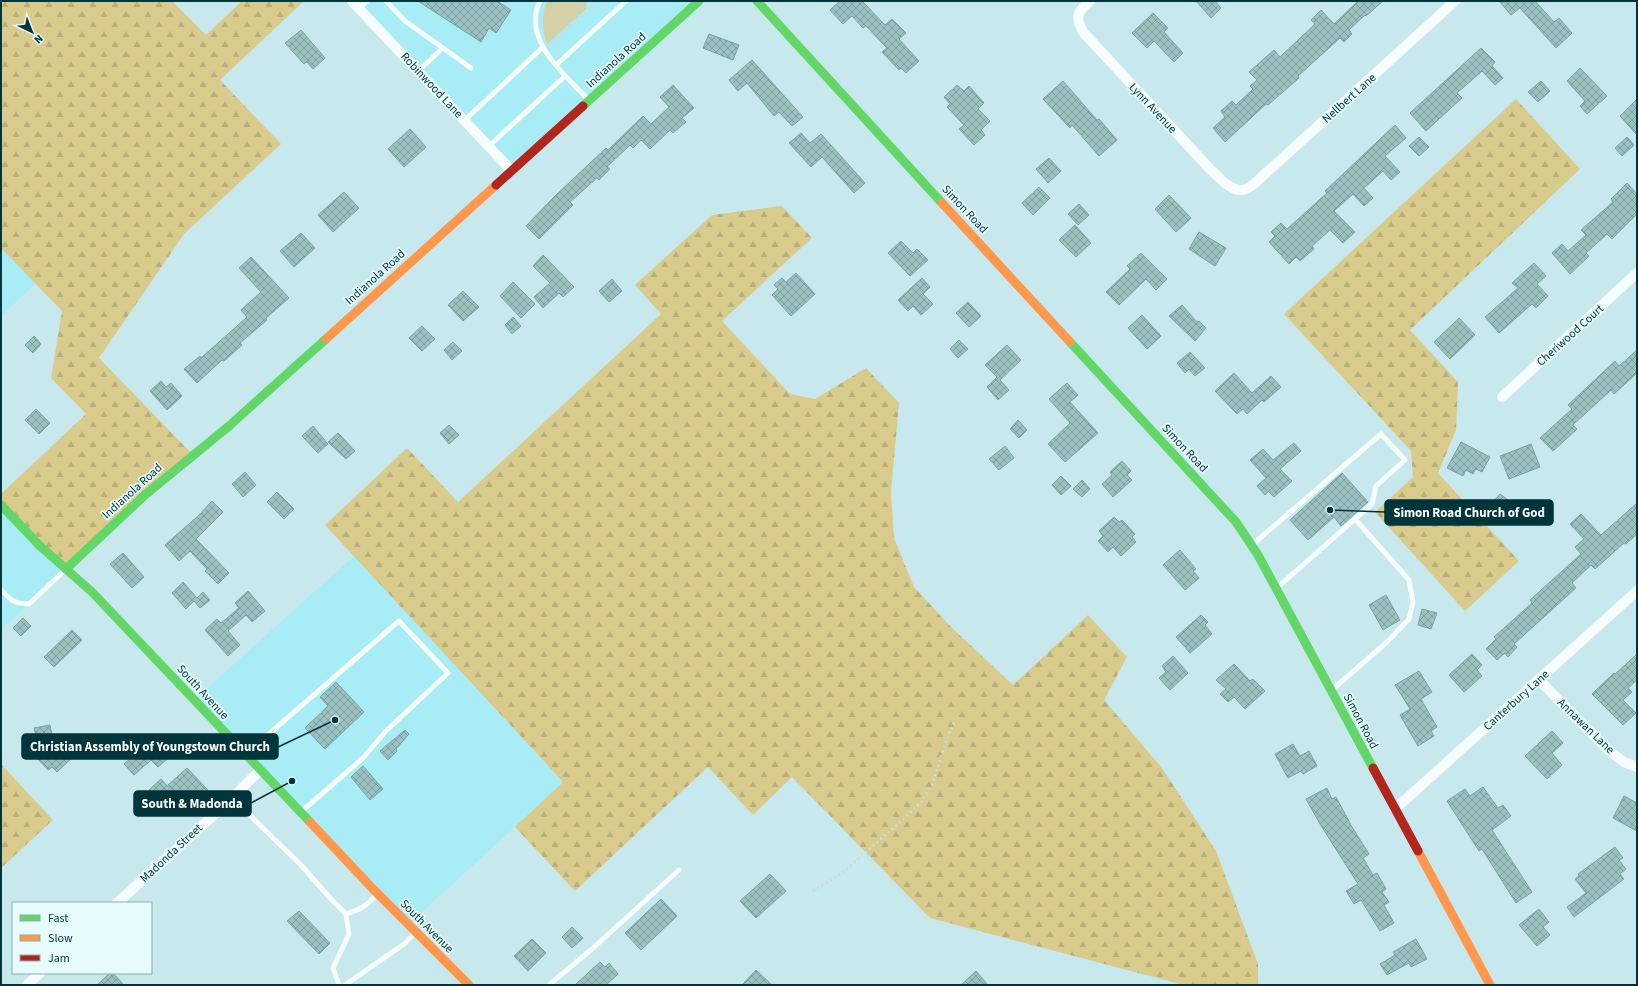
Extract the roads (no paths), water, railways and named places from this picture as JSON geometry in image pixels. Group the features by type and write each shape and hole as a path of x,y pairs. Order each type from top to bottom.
{"street":[{"name":"Simon Road","path":"757,1 1236,522 1252,545 1490,985"},
{"name":"Lynn Avenue","path":"1090,1 1078,16 1078,23 1083,32 1209,168 1223,181 1236,190 1240,190"},
{"name":"Nellbert Lane","path":"1240,190 1245,190 1254,184 1455,1"},
{"name":"Indianola Road","path":"66,569 186,459 229,426 696,2"},
{"name":"Robinwood Lane","path":"359,3 418,71 511,170"},
{"name":"Cheriwood Court","path":"1502,397 1637,273"},
{"name":"South Avenue","path":"1,505 40,546 89,589 160,662 378,894 469,985"},
{"name":"Canterbury Lane","path":"1395,809 1637,591"},
{"name":"Annawan Lane","path":"1539,680 1608,750 1624,762 1637,767"},
{"name":"Madonda Street","path":"118,902 232,798 260,770"},
{"path":"28,985 39,974"}],"lane":[{"path":"386,1 405,21 471,68"},
{"path":"540,1 537,7 535,28 544,48 565,76 589,100"},
{"path":"556,65 626,1"},
{"path":"418,71 443,48"},
{"path":"465,120 544,48"},
{"path":"489,146 565,76"},
{"path":"1252,545 1381,434 1405,460 1376,486 1372,504 1276,589"},
{"path":"1331,691 1387,642 1409,619 1413,602 1409,580 1355,519"},
{"path":"1,590 17,604 29,604 66,569"},
{"path":"245,754 398,621 448,673 386,731 363,758 300,812"},
{"path":"232,798 301,865 346,914 349,934 332,968 339,985"},
{"path":"549,985 592,949 678,870"},
{"path":"346,914 359,910 370,903 378,894"},
{"path":"345,985 404,944 416,932"}],"place":[{"name":"Simon Road Church of God","path":"1330,510"},
{"name":"Christian Assembly of Youngstown Church","path":"335,720"},
{"name":"South & Madonda","path":"292,781"}]}
